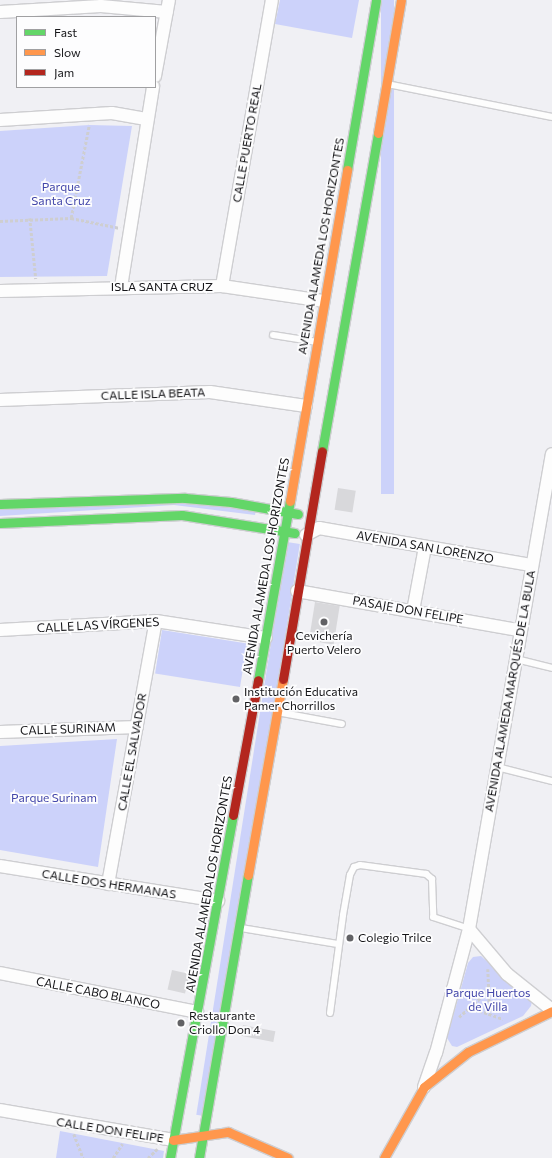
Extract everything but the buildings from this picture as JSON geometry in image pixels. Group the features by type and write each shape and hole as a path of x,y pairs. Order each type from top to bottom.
{"main road":[{"name":"AVENIDA ALAMEDA LOS HORIZONTES","path":"170,1158 266,638 376,0"},
{"path":"199,1158 296,590 401,0"},
{"path":"0,504 185,498 231,502 310,516"},
{"path":"0,523 182,515 306,535"},
{"path":"424,1087 468,1052 552,1011"},
{"name":"AVENIDA ALAMEDA MARQUÉS DE LA BULA","path":"384,1158 395,1132 424,1087"},
{"name":"CALLE DON FELIPE","path":"173,1140 204,1134 228,1132 288,1158"}],"street":[{"name":"CALLE PUERTO REAL","path":"222,286 272,0"},
{"path":"0,12 101,6 168,6 156,71"},
{"path":"121,287 153,88"},
{"path":"0,120 112,113 147,119"},
{"name":"ISLA SANTA CRUZ","path":"0,291 121,287 222,286 323,301"},
{"name":"CALLE ISLA BEATA","path":"0,400 210,392 306,406"},
{"name":"AVENIDA ALAMEDA MARQUÉS DE LA BULA","path":"424,1087 436,1053 469,929 519,630 552,454"},
{"path":"306,535 319,528 310,516"},
{"name":"AVENIDA SAN LORENZO","path":"319,528 531,565"},
{"path":"413,611 425,547"},
{"name":"PASAJE DON FELIPE","path":"296,590 519,630"},
{"name":"CALLE LAS VÍRGENES","path":"0,630 156,621 266,638"},
{"name":"CALLE EL SALVADOR","path":"108,884 156,621"},
{"name":"CALLE SURINAM","path":"0,732 137,727"},
{"name":"CALLE DOS HERMANAS","path":"0,866 218,901"},
{"path":"469,929 507,974 552,1011"},
{"name":"CALLE CABO BLANCO","path":"0,973 197,1012"},
{"name":"CALLE DON FELIPE","path":"0,1110 173,1140"}],"lane":[{"path":"386,84 552,117"},
{"path":"274,335 317,342"},
{"path":"514,659 552,668"},
{"path":"276,712 342,724"},
{"path":"497,767 552,781"},
{"path":"330,1013 338,944 350,875 354,868 360,865 426,874 432,879 433,917 469,929"},
{"path":"239,928 338,944"}],"path":[{"path":"71,218 89,124"},
{"path":"0,221 30,218 71,218 130,230"},
{"path":"30,218 35,290"},
{"path":"490,1015 488,963 493,968"},
{"path":"457,1013 455,1020 489,990"},
{"path":"470,1007 507,1021 500,1024"},
{"path":"74,1134 83,1158"},
{"path":"113,1158 122,1144"}],"green space":[{"path":"280,0 359,0 352,38 275,24"},
{"path":"381,0 394,0 394,494 381,494"},
{"name":"Parque Santa Cruz","path":"89,125 132,126 107,276 0,277 0,131"},
{"path":"173,500 256,509 255,515 174,505 0,516 0,508"},
{"path":"287,542 300,544 209,1117 196,1115"},
{"path":"162,630 247,643 240,687 155,673"},
{"name":"Parque Surinam","path":"117,739 98,867 0,850 0,746"},
{"name":"Parque Huertos de Villa","path":"481,956 532,1001 531,1006 523,1016 457,1047 452,1046 447,1038 468,963 473,957"},
{"path":"60,1131 164,1151 163,1158 56,1158"}],"traffic: fast":[{"path":"347,170 376,0"},
{"path":"322,451 378,133"},
{"path":"0,504 185,498 231,502 298,514"},
{"path":"258,680 290,501"},
{"path":"0,523 182,515 295,533"},
{"path":"170,1158 233,815"},
{"path":"199,1158 248,875"}],"traffic: slow":[{"path":"378,133 401,0"},
{"path":"290,501 347,170"},
{"path":"248,875 283,679"},
{"path":"384,1158 424,1087 468,1052 552,1011"},
{"path":"173,1140 228,1132 288,1158"}],"traffic: jam":[{"path":"283,679 322,451"},
{"path":"233,815 258,680"}],"place":[{"name":"Cevichería Puerto Velero","path":"324,622"},
{"name":"Institución Educativa Pamer Chorrillos","path":"236,699"},
{"name":"Colegio Trilce","path":"350,938"},
{"name":"Restaurante Criollo Don 4","path":"181,1023"}]}
